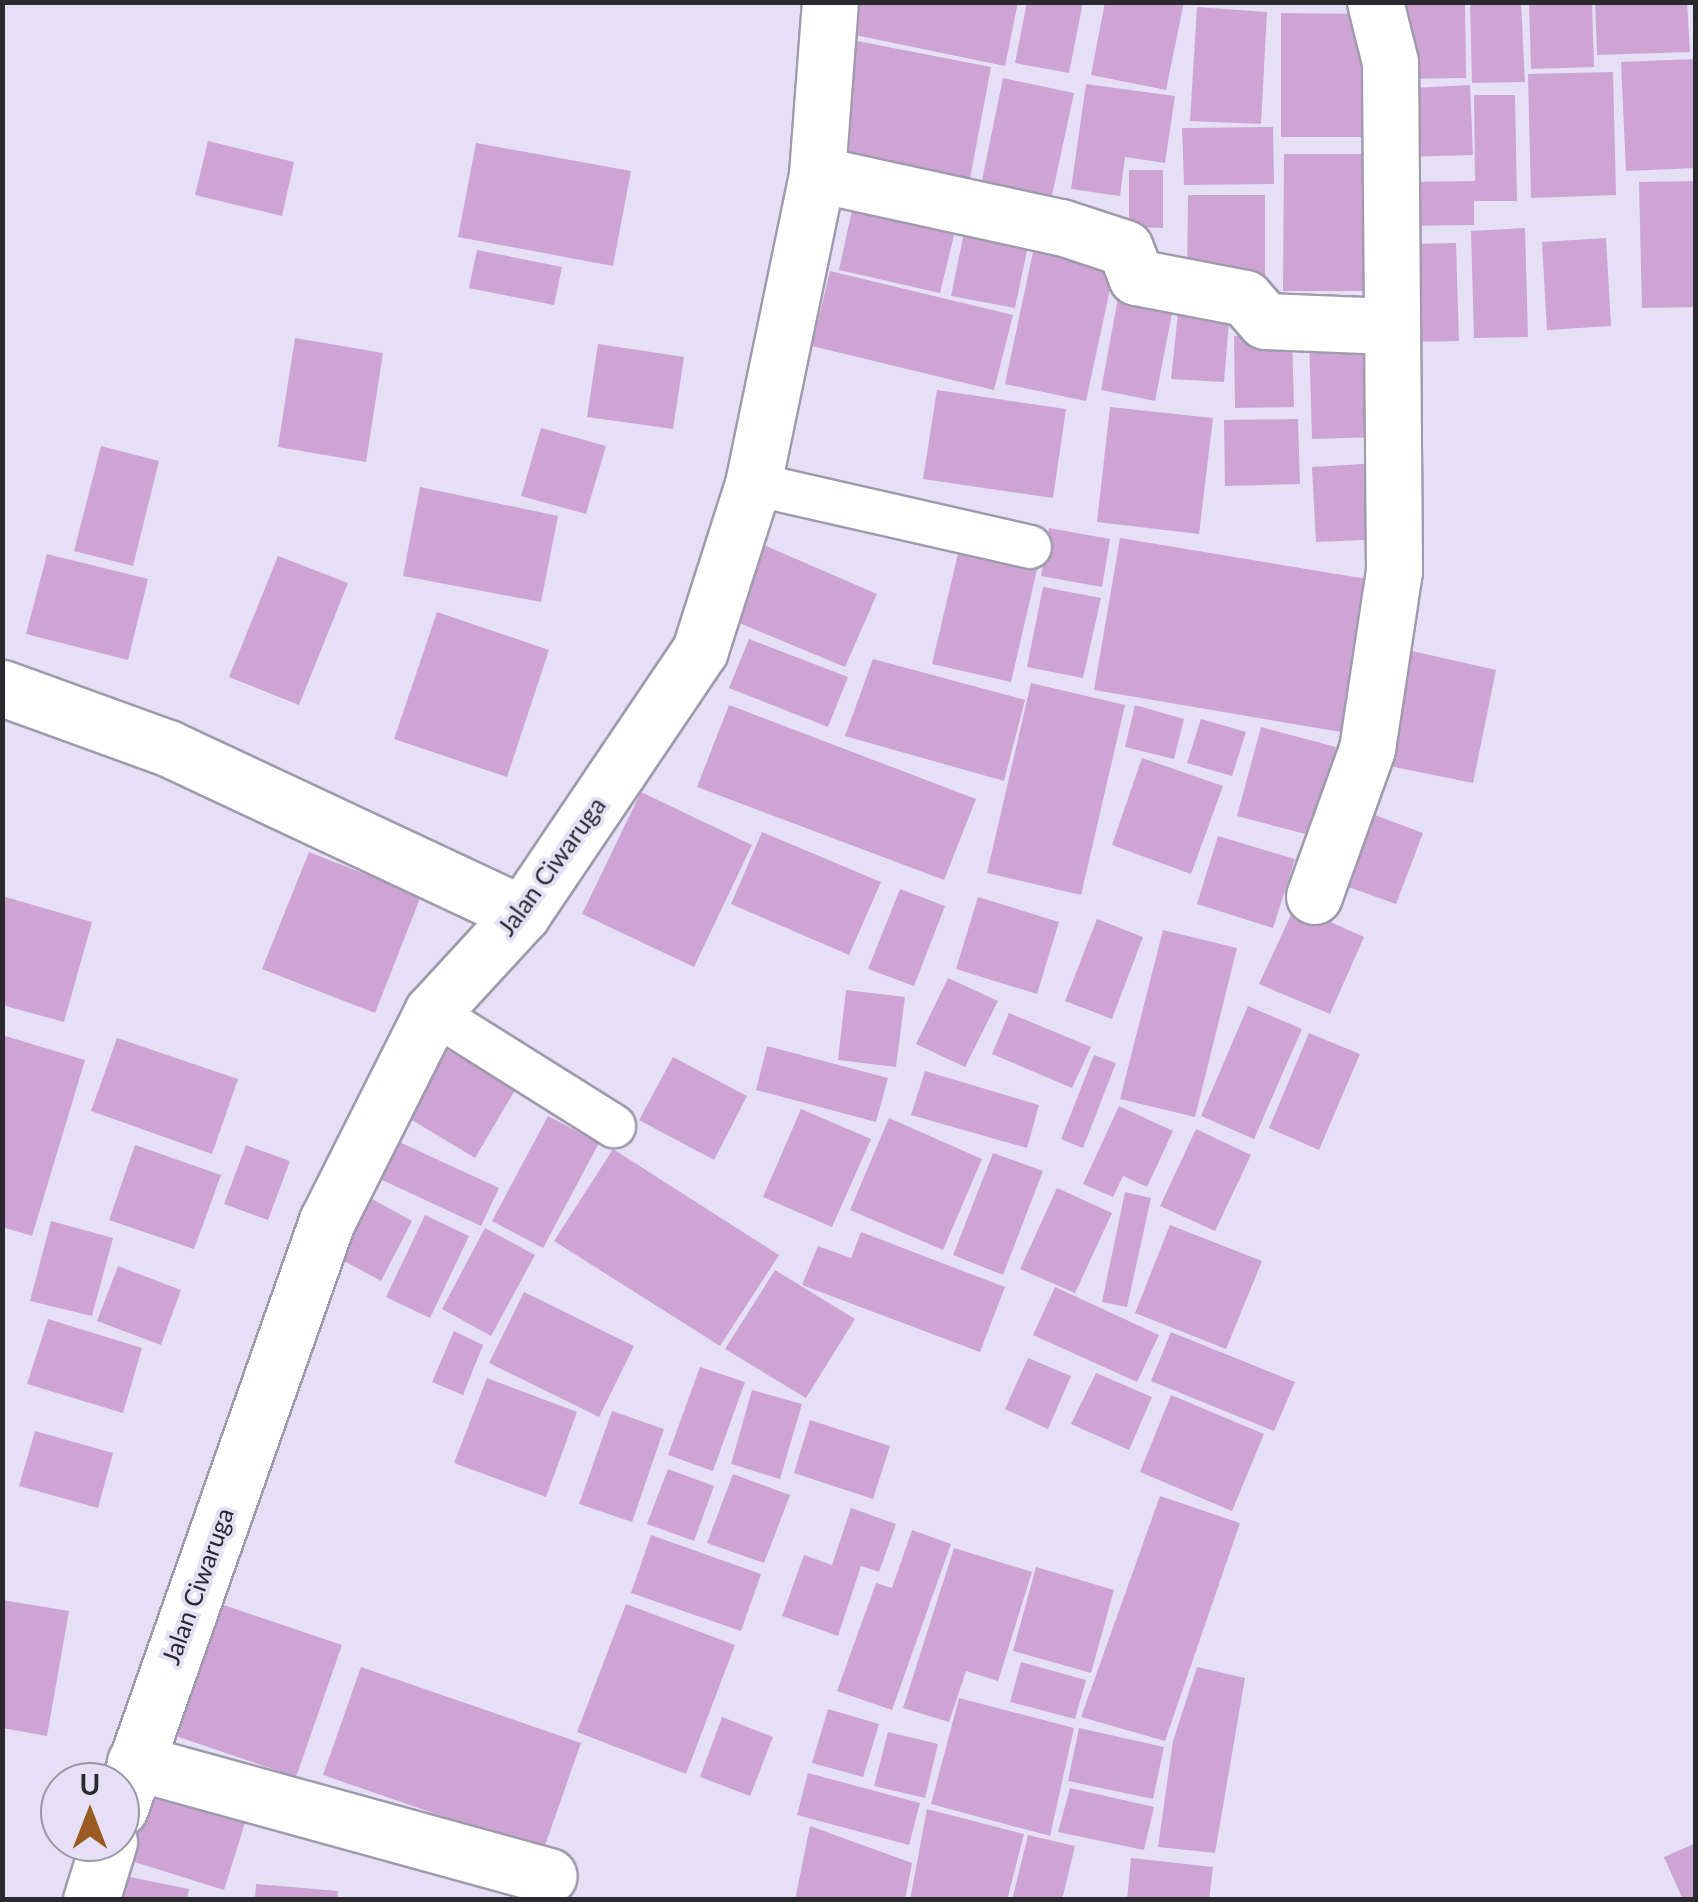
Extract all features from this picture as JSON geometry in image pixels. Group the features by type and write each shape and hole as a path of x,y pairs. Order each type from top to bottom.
{"street":[{"name":"Jalan Ciwaruga","path":"136,1762 327,1221 432,1012 522,914 700,650 754,484 817,174 830,2"},
{"path":"1314,896 1367,749 1394,570 1390,62 1375,2"},
{"path":"817,174 1062,227 1125,248 1136,277 1245,298 1266,321 1390,326"},
{"path":"2,688 168,748 522,914"},
{"path":"140,1788 549,1876"},
{"path":"91,1900 103,1862"}],"lane":[{"path":"754,484 1030,548"},
{"path":"432,1012 614,1126"}],"building":[{"path":"856,2 1018,2 1005,66 850,34"},
{"path":"1027,2 1083,2 1069,73 1015,63"},
{"path":"1105,2 1184,2 1166,90 1091,75"},
{"path":"1465,2 1466,78 1399,79 1396,3"},
{"path":"1470,2 1521,2 1525,82 1472,83"},
{"path":"1529,2 1592,2 1594,67 1531,69"},
{"path":"1595,2 1687,2 1690,52 1597,55"},
{"path":"1197,7 1267,12 1261,124 1190,121"},
{"path":"1281,13 1372,14 1372,137 1281,137"},
{"path":"857,41 991,67 969,184 835,159"},
{"path":"1696,59 1696,168 1626,171 1621,62"},
{"path":"1613,72 1616,195 1531,198 1528,74"},
{"path":"1003,78 1074,93 1050,205 980,190"},
{"path":"1086,84 1175,96 1165,163 1125,157 1120,196 1071,189"},
{"path":"1470,85 1473,155 1396,157 1393,89"},
{"path":"1474,95 1515,95 1517,201 1474,201 1474,225 1396,226 1395,182 1475,181"},
{"path":"1273,127 1274,184 1184,185 1182,128"},
{"path":"208,141 294,162 282,216 195,195"},
{"path":"476,143 631,171 613,266 458,237"},
{"path":"1284,154 1368,154 1368,291 1283,291"},
{"path":"1129,170 1163,170 1163,228 1129,227"},
{"path":"1696,181 1696,307 1642,308 1639,182"},
{"path":"856,192 959,215 940,293 839,270"},
{"path":"1188,195 1265,195 1265,280 1187,278"},
{"path":"966,223 1030,236 1015,308 951,296"},
{"path":"1525,228 1528,337 1474,338 1471,231"},
{"path":"1037,233 1118,252 1086,401 1005,384"},
{"path":"1606,238 1611,326 1547,330 1542,242"},
{"path":"1456,243 1459,341 1411,342 1408,244"},
{"path":"477,250 562,267 554,305 469,288"},
{"path":"830,271 1013,315 994,390 812,346"},
{"path":"1121,282 1176,293 1155,401 1101,390"},
{"path":"1179,304 1230,309 1224,382 1171,379"},
{"path":"1292,335 1294,407 1235,408 1234,336"},
{"path":"1380,337 1382,437 1312,439 1309,338"},
{"path":"295,338 383,353 366,462 278,447"},
{"path":"598,344 684,357 673,429 587,417"},
{"path":"937,390 1066,409 1053,498 923,479"},
{"path":"1110,407 1213,418 1199,534 1097,522"},
{"path":"1298,419 1300,484 1225,486 1224,420"},
{"path":"541,428 606,446 586,514 521,496"},
{"path":"101,446 159,461 133,566 74,551"},
{"path":"1380,463 1384,539 1316,542 1312,467"},
{"path":"420,487 558,516 541,602 403,576"},
{"path":"1049,528 1110,539 1102,587 1041,576"},
{"path":"1120,538 1373,580 1347,733 1094,690"},
{"path":"961,541 1039,561 1011,682 932,664"},
{"path":"757,542 877,594 845,667 725,617"},
{"path":"47,554 148,579 128,660 26,634"},
{"path":"278,556 348,583 299,705 229,677"},
{"path":"1043,587 1101,598 1083,678 1027,667"},
{"path":"437,612 549,650 507,777 394,739"},
{"path":"749,639 848,677 828,727 729,688"},
{"path":"1412,651 1496,670 1473,783 1389,766"},
{"path":"873,659 1025,700 1004,781 845,736"},
{"path":"1031,683 1125,705 1081,895 987,873"},
{"path":"729,705 976,799 944,880 697,787"},
{"path":"1135,705 1184,719 1174,759 1125,747"},
{"path":"1201,719 1246,732 1232,776 1187,763"},
{"path":"1261,727 1336,747 1313,836 1237,816"},
{"path":"1142,758 1223,786 1191,874 1112,845"},
{"path":"641,792 752,845 694,967 582,914"},
{"path":"1356,808 1423,833 1396,904 1329,880"},
{"path":"762,832 881,882 849,955 731,904"},
{"path":"1218,836 1295,859 1273,928 1197,904"},
{"path":"309,852 421,896 375,1013 262,969"},
{"path":"900,889 945,906 914,986 868,969"},
{"path":"2,896 92,922 64,1022 2,1005"},
{"path":"978,897 1059,922 1037,994 956,969"},
{"path":"1295,906 1364,937 1330,1014 1259,984"},
{"path":"1097,919 1143,937 1112,1019 1065,1001"},
{"path":"1163,930 1237,948 1195,1117 1120,1099"},
{"path":"948,978 998,1001 965,1067 916,1044"},
{"path":"846,990 905,997 896,1067 838,1060"},
{"path":"1248,1006 1302,1029 1254,1139 1201,1116"},
{"path":"1009,1013 1091,1047 1072,1088 992,1054"},
{"path":"1309,1033 1360,1054 1319,1150 1269,1128"},
{"path":"2,1035 85,1060 32,1236 2,1227"},
{"path":"117,1038 238,1079 212,1154 91,1111"},
{"path":"437,1044 515,1090 475,1158 397,1111"},
{"path":"767,1046 888,1078 876,1122 756,1090"},
{"path":"1094,1055 1116,1063 1083,1148 1061,1139"},
{"path":"673,1057 747,1096 714,1160 639,1120"},
{"path":"925,1071 1039,1105 1027,1148 911,1115"},
{"path":"1119,1106 1173,1131 1147,1187 1123,1176 1113,1197 1083,1184"},
{"path":"801,1109 871,1139 832,1227 763,1197"},
{"path":"548,1116 599,1143 543,1248 492,1221"},
{"path":"889,1118 982,1159 943,1250 850,1210"},
{"path":"1196,1129 1251,1155 1215,1231 1160,1206"},
{"path":"382,1134 499,1188 481,1226 365,1172"},
{"path":"135,1145 221,1175 194,1249 109,1220"},
{"path":"246,1145 290,1161 268,1220 224,1204"},
{"path":"613,1149 779,1255 720,1346 554,1241"},
{"path":"993,1153 1043,1171 1003,1275 953,1255"},
{"path":"1057,1188 1112,1213 1075,1293 1020,1269"},
{"path":"1125,1192 1151,1198 1127,1307 1102,1302"},
{"path":"365,1195 412,1221 381,1281 333,1255"},
{"path":"425,1215 469,1236 430,1318 386,1297"},
{"path":"51,1221 113,1238 92,1316 30,1301"},
{"path":"1170,1225 1262,1261 1226,1349 1135,1313"},
{"path":"485,1228 535,1255 491,1336 442,1309"},
{"path":"861,1232 1005,1287 980,1352 802,1285 818,1246 851,1258"},
{"path":"118,1266 181,1290 161,1345 97,1321"},
{"path":"775,1270 855,1319 806,1398 725,1349"},
{"path":"1055,1287 1159,1335 1137,1382 1033,1335"},
{"path":"524,1292 634,1346 599,1417 489,1363"},
{"path":"48,1319 142,1348 123,1413 27,1384"},
{"path":"454,1331 483,1345 463,1395 432,1382"},
{"path":"1171,1332 1295,1382 1274,1431 1151,1381"},
{"path":"1028,1358 1071,1376 1048,1429 1005,1409"},
{"path":"700,1367 745,1382 713,1471 668,1455"},
{"path":"1096,1373 1152,1397 1129,1450 1071,1424"},
{"path":"487,1378 577,1412 546,1497 454,1463"},
{"path":"752,1390 802,1404 780,1479 731,1464"},
{"path":"1171,1395 1264,1434 1232,1511 1140,1472"},
{"path":"612,1411 664,1429 632,1522 579,1504"},
{"path":"810,1420 890,1446 873,1499 794,1473"},
{"path":"35,1431 113,1453 98,1508 19,1486"},
{"path":"668,1469 714,1486 694,1541 647,1524"},
{"path":"733,1474 790,1495 764,1563 707,1543"},
{"path":"1160,1496 1240,1523 1165,1741 1081,1717"},
{"path":"851,1508 896,1524 879,1572 861,1566 838,1636 782,1616 804,1555 832,1565"},
{"path":"912,1530 951,1544 892,1710 837,1691 876,1583 892,1588"},
{"path":"651,1535 761,1574 741,1631 631,1593"},
{"path":"954,1548 1032,1572 998,1681 966,1671 949,1722 903,1708"},
{"path":"1036,1567 1114,1590 1091,1673 1013,1651"},
{"path":"2,1600 69,1611 47,1736 2,1728"},
{"path":"212,1601 342,1645 296,1777 167,1733"},
{"path":"626,1604 735,1645 686,1774 577,1732"},
{"path":"1021,1662 1086,1680 1075,1719 1010,1702"},
{"path":"361,1667 581,1743 543,1851 323,1775"},
{"path":"1197,1667 1245,1678 1215,1853 1158,1847 1173,1741"},
{"path":"959,1698 1074,1728 1050,1836 931,1804"},
{"path":"828,1709 879,1724 863,1777 812,1763"},
{"path":"722,1717 773,1737 750,1796 700,1777"},
{"path":"1079,1728 1164,1747 1153,1799 1068,1781"},
{"path":"888,1732 938,1744 925,1798 874,1786"},
{"path":"808,1773 920,1803 909,1845 797,1815"},
{"path":"1070,1788 1154,1807 1144,1850 1058,1832"},
{"path":"146,1792 245,1823 224,1890 135,1862 140,1862 140,1811"},
{"path":"927,1809 1024,1834 1007,1900 910,1900"},
{"path":"810,1826 912,1863 905,1900 795,1900"},
{"path":"1028,1835 1075,1846 1062,1900 1012,1900"},
{"path":"1696,1843 1696,1900 1683,1900 1664,1857"},
{"path":"1131,1858 1213,1867 1209,1900 1127,1900"},
{"path":"115,1874 189,1889 187,1900 111,1900"},
{"path":"256,1884 338,1891 337,1900 255,1900"}]}
